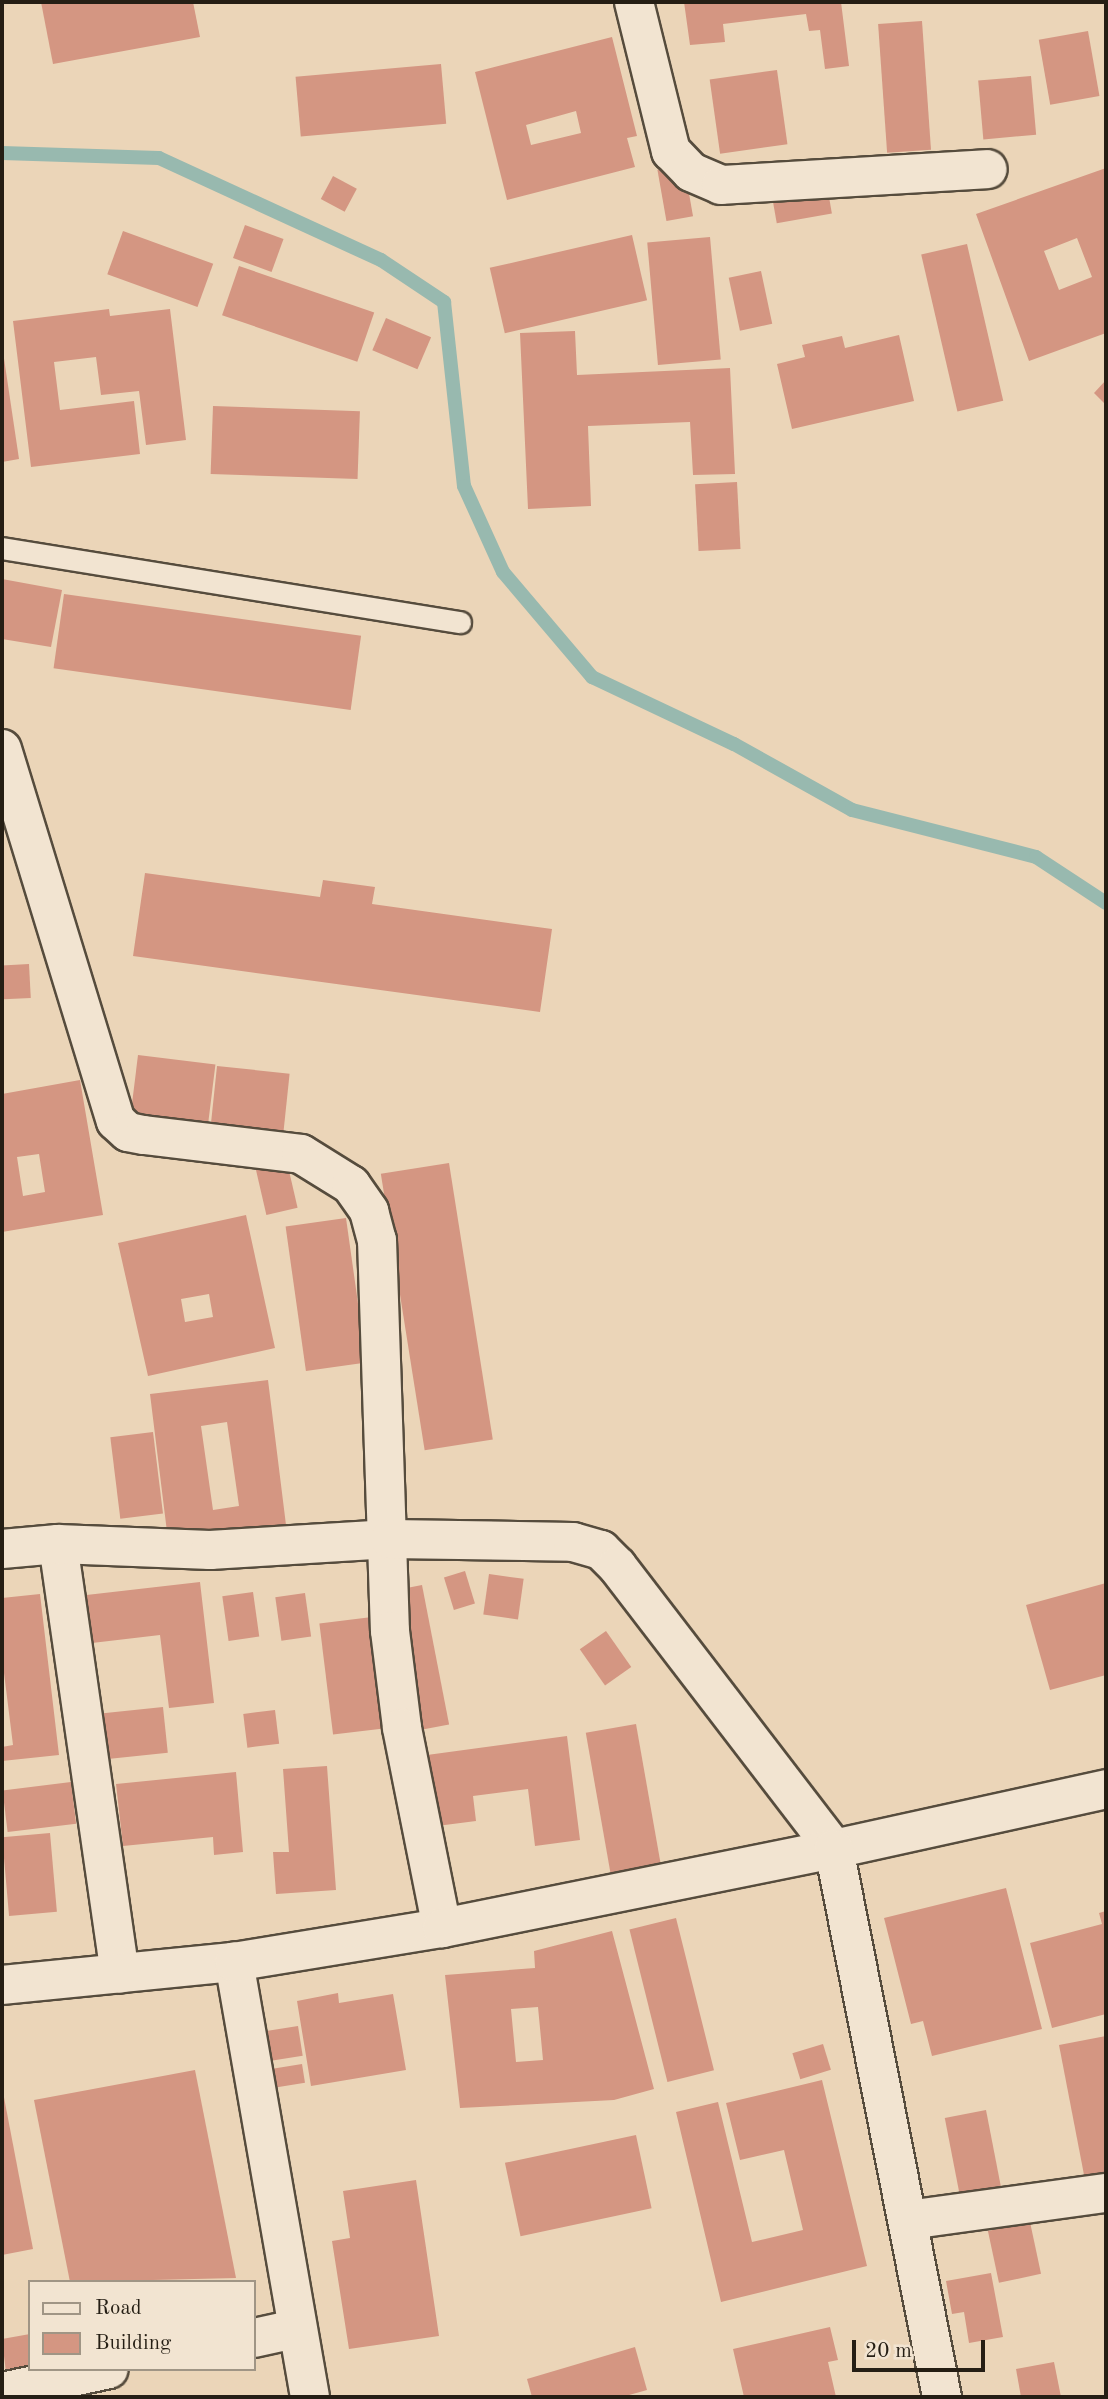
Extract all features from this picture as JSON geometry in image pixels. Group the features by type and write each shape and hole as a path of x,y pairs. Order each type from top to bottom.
{"street":[{"path":"635,2 671,151 691,172 721,185 988,169"},
{"path":"2,749 116,1121 128,1132 301,1154 351,1185 369,1211 377,1240 390,1539 390,1631 402,1728 442,1928"},
{"path":"2,1549 58,1544 210,1550 390,1539 573,1542 601,1550 834,1849 942,2397"},
{"path":"58,1544 120,1973"},
{"path":"2,1985 234,1962 442,1928 834,1849 1106,1789"},
{"path":"234,1962 295,2329 310,2397"},
{"path":"908,2220 1106,2193"},
{"path":"256,2338 295,2329"},
{"path":"2,2392 100,2371"}],"lane":[{"path":"2,548 460,622"}],"building":[{"path":"41,2 193,2 200,37 53,64"},
{"path":"684,2 841,2 849,66 825,69 820,30 809,31 806,14 723,24 725,42 690,45"},
{"path":"922,21 931,150 887,153 878,24"},
{"path":"1088,31 1099,96 1050,105 1039,40"},
{"path":"612,37 637,136 627,138 635,167 507,200 475,72","holes":["576,111 581,133 531,145 526,125"]},
{"path":"441,64 446,124 301,136 296,77"},
{"path":"777,70 787,144 720,154 710,79"},
{"path":"1031,76 1036,135 983,139 978,81"},
{"path":"684,165 693,216 666,221 657,170"},
{"path":"1106,168 1106,333 1029,361 976,214","holes":["1077,238 1092,277 1059,290 1044,251"]},
{"path":"333,176 357,189 345,212 321,199"},
{"path":"826,180 832,213 777,223 771,190"},
{"path":"245,225 284,239 272,272 233,258"},
{"path":"123,231 213,264 197,307 107,274"},
{"path":"632,235 647,300 505,333 490,268"},
{"path":"710,237 721,360 658,365 647,242"},
{"path":"967,244 1003,401 957,411 921,255"},
{"path":"239,266 374,313 357,362 222,315"},
{"path":"761,271 772,324 740,331 729,278"},
{"path":"109,309 110,316 170,309 186,440 146,445 139,391 101,395 96,357 54,362 60,410 134,401 140,454 31,467 13,321"},
{"path":"386,318 431,337 417,369 372,350"},
{"path":"575,331 577,375 730,368 735,474 693,475 690,422 588,426 591,506 528,509 520,333"},
{"path":"899,335 914,401 792,429 777,364 805,357 802,345 842,336 845,348"},
{"path":"2,345 19,459 2,462"},
{"path":"1106,380 1106,405 1094,393"},
{"path":"213,406 360,411 358,479 211,474"},
{"path":"737,482 741,549 699,551 695,484"},
{"path":"2,579 62,590 51,647 2,639"},
{"path":"64,594 361,636 351,710 54,668"},
{"path":"145,873 320,897 323,880 375,887 372,904 552,929 540,1012 133,956"},
{"path":"29,964 31,998 4,999 2,965"},
{"path":"138,1055 215,1065 207,1133 130,1123"},
{"path":"217,1066 290,1074 283,1139 210,1132"},
{"path":"80,1080 103,1215 2,1232 2,1094","holes":["39,1154 45,1192 23,1196 17,1157"]},
{"path":"287,1162 298,1208 266,1215 256,1169"},
{"path":"449,1163 493,1440 425,1450 381,1174"},
{"path":"246,1215 275,1348 148,1376 118,1243","holes":["209,1294 213,1317 185,1322 181,1299"]},
{"path":"346,1218 366,1363 306,1371 286,1226"},
{"path":"268,1380 286,1525 168,1540 150,1394","holes":["227,1422 239,1506 213,1510 201,1426"]},
{"path":"153,1432 163,1513 120,1519 110,1437"},
{"path":"465,1571 475,1604 454,1610 444,1577"},
{"path":"489,1574 524,1579 518,1619 483,1615"},
{"path":"200,1582 214,1703 169,1708 160,1635 75,1645 69,1597"},
{"path":"1106,1583 1106,1675 1050,1690 1026,1605"},
{"path":"422,1585 449,1724 419,1730 392,1591"},
{"path":"253,1592 259,1637 229,1641 222,1596"},
{"path":"305,1593 311,1637 281,1641 275,1597"},
{"path":"40,1594 59,1755 2,1761 2,1747 13,1745 2,1657 2,1598"},
{"path":"372,1617 386,1728 333,1735 319,1623"},
{"path":"606,1631 631,1667 605,1685 580,1649"},
{"path":"163,1707 168,1753 103,1760 98,1714"},
{"path":"275,1710 279,1744 247,1748 243,1714"},
{"path":"636,1724 661,1864 610,1873 586,1733"},
{"path":"567,1736 580,1840 535,1846 528,1789 473,1796 476,1821 437,1826 427,1755"},
{"path":"327,1766 336,1890 276,1894 273,1852 289,1852 283,1769"},
{"path":"236,1772 243,1852 214,1855 213,1837 123,1846 116,1784"},
{"path":"71,1782 76,1824 8,1832 3,1790"},
{"path":"50,1833 57,1912 9,1916 2,1837"},
{"path":"1006,1888 1042,2029 932,2056 923,2021 911,2024 884,1918"},
{"path":"1106,1911 1106,2014 1052,2028 1030,1943 1102,1924 1099,1913"},
{"path":"676,1918 714,2070 667,2082 629,1930"},
{"path":"612,1931 654,2089 614,2100 460,2108 445,1975 535,1968 534,1951","holes":["538,2007 543,2060 516,2062 511,2009"]},
{"path":"338,1993 339,2003 393,1994 406,2070 311,2086 297,2001"},
{"path":"298,2026 303,2056 263,2062 258,2032"},
{"path":"1106,2036 1106,2176 1085,2180 1059,2045"},
{"path":"823,2044 831,2070 800,2079 792,2053"},
{"path":"302,2064 305,2083 269,2088 266,2070"},
{"path":"195,2070 236,2278 70,2280 34,2100"},
{"path":"822,2080 867,2266 721,2302 676,2112 718,2102 752,2242 803,2230 784,2150 740,2160 726,2103"},
{"path":"2,2087 33,2249 2,2255"},
{"path":"986,2110 1002,2194 961,2202 945,2118"},
{"path":"636,2135 652,2208 521,2236 505,2163"},
{"path":"416,2180 439,2336 349,2349 332,2241 350,2238 343,2191"},
{"path":"1030,2222 1041,2274 999,2283 988,2231"},
{"path":"991,2273 1003,2337 969,2343 964,2312 952,2314 946,2281"},
{"path":"830,2327 838,2360 828,2362 836,2397 744,2397 733,2349"},
{"path":"28,2334 28,2370 7,2381 2,2339"},
{"path":"635,2347 647,2390 622,2397 532,2397 527,2379"},
{"path":"1054,2362 1061,2397 1021,2397 1016,2369"}],"waterway":[{"path":"2,153 159,158 381,260 444,302 464,486 503,572 592,677 734,744 852,810 1036,857 1106,903"}]}
